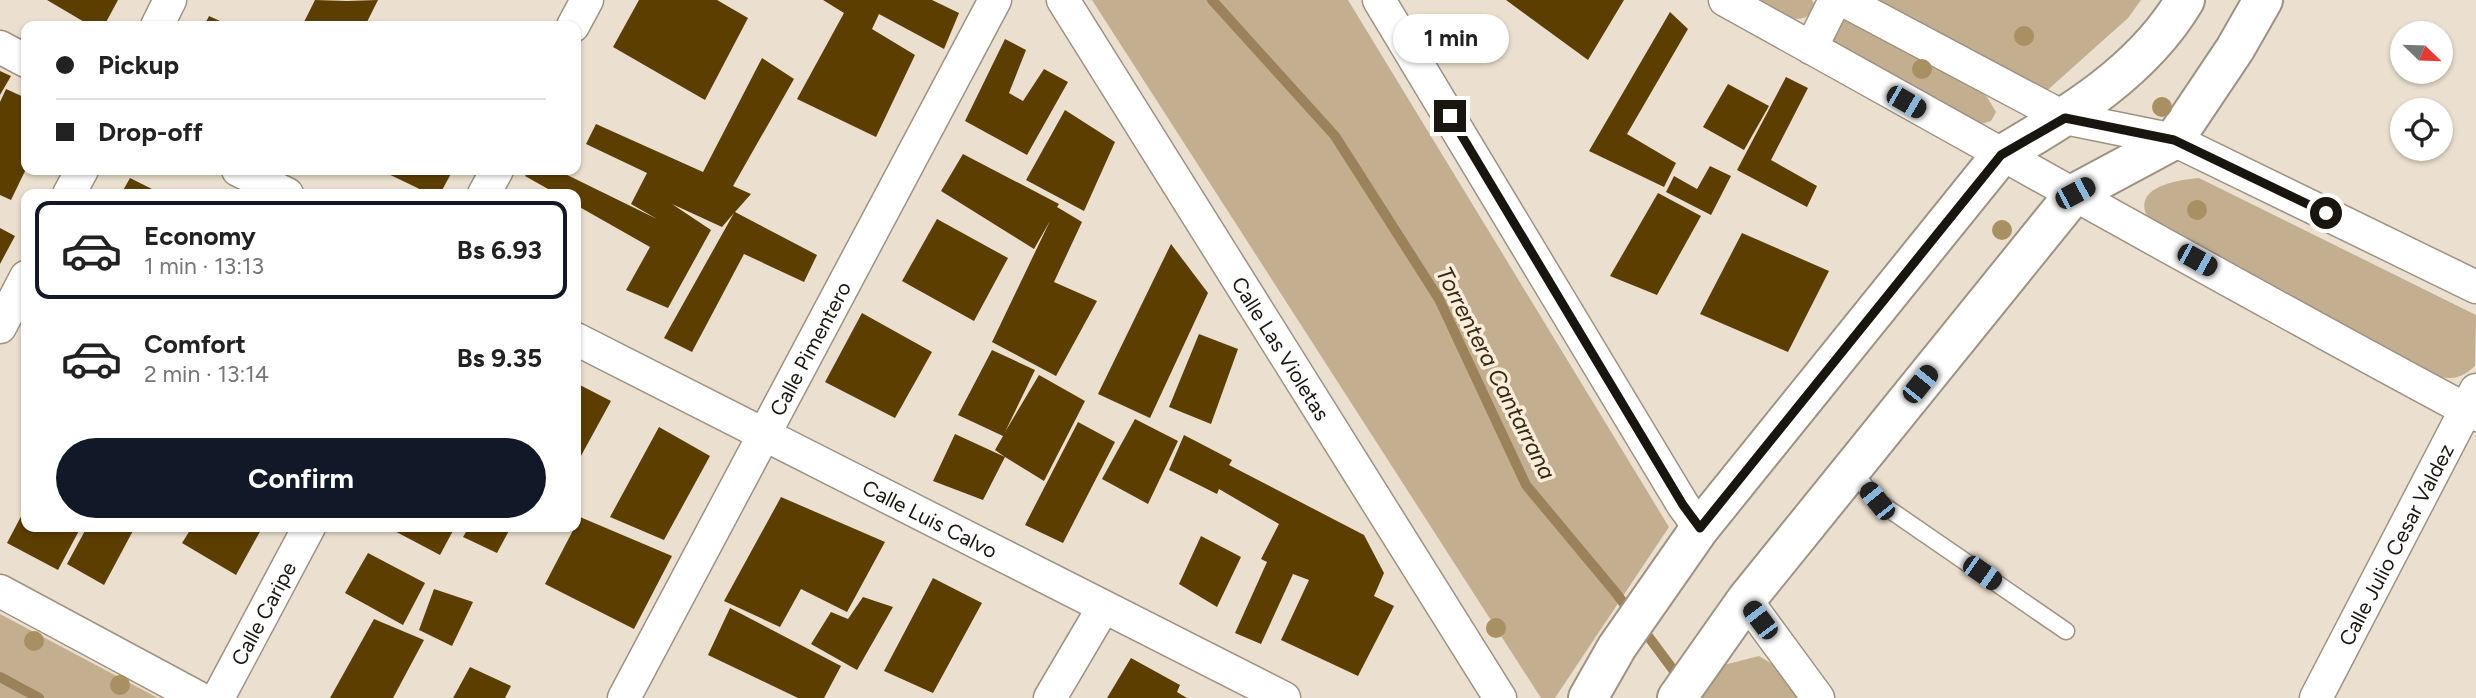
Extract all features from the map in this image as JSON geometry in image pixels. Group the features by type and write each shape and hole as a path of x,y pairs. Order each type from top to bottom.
{"main road":[{"path":"1588,698 1617,647 1700,528 2001,155 2065,118 2128,69 2185,0"},
{"path":"1683,689 1746,600 2075,193 2174,140 2235,49 2263,0"}],"street":[{"path":"160,21 170,0"},
{"path":"576,21 587,0"},
{"name":"Calle Pimentero","path":"624,698 995,0"},
{"name":"Calle Las Violetas","path":"1063,0 1500,698"},
{"path":"1379,0 1700,528"},
{"path":"1725,0 2001,155 2473,404"},
{"path":"1811,48 1835,0"},
{"path":"1843,0 2065,118 2174,140 2476,287"},
{"path":"0,47 21,58"},
{"path":"248,175 277,189"},
{"path":"0,327 21,287"},
{"name":"Calle Luis Calvo","path":"581,340 764,432 1102,608 1284,698"},
{"name":"Calle Julio Cesar Valdez","path":"2316,698 2473,404"},
{"name":"Calle Caripe","path":"218,698 306,532"},
{"path":"0,591 199,698"},
{"path":"1746,600 1818,698"},
{"path":"1050,698 1102,608"}],"lane":[{"path":"1851,469 1877,501 2066,631"}],"shaded area":[{"path":"1092,0 1348,0 1669,527 1555,698 1541,698"},
{"path":"1758,0 1812,0 1815,5 1810,14 1797,19 1781,14"},
{"path":"1865,0 2141,0 2128,18 2042,95"},
{"path":"1841,15 1975,88 1987,97 1996,112 1991,121 1981,124 1829,44"},
{"path":"2199,178 2476,315 2475,366 2455,378 2432,374 2149,220 2145,200 2150,193 2168,183"},
{"path":"0,614 158,698 0,698"},
{"path":"1759,656 1782,670 1800,698 1702,698 1724,665"}],"building":[{"path":"47,0 118,0 107,21 83,21"},
{"path":"315,0 378,0 368,21 304,21"},
{"path":"639,0 717,0 748,18 705,100 613,47"},
{"path":"823,0 932,0 959,13 944,49 879,14 872,29 915,55 876,137 797,99 844,13"},
{"path":"1506,0 1624,0 1588,60"},
{"path":"1670,12 1688,29 1627,134 1676,163 1664,187 1589,151"},
{"path":"209,16 220,21 206,21"},
{"path":"1005,39 1026,50 1009,93 1023,101 1044,69 1068,82 1027,155 965,121"},
{"path":"762,58 794,79 733,186 751,194 735,212 817,255 804,282 744,254 692,352 664,338 734,213 722,227 672,204 711,230 668,308 626,290 650,247 581,208 581,189 548,189 525,176 567,175 657,219 631,204 647,173 586,144 596,124 703,172"},
{"path":"0,71 11,76 0,95"},
{"path":"1786,77 1808,88 1771,160 1817,186 1807,207 1737,170"},
{"path":"1728,84 1769,106 1744,150 1703,127"},
{"path":"6,89 21,96 23,175 11,200 0,195 0,102"},
{"path":"1065,110 1115,142 1084,211 1026,180"},
{"path":"963,154 1059,204 1057,207 1082,222 1054,282 1097,301 1056,376 992,342 1050,221 1034,249 941,191"},
{"path":"1710,166 1731,176 1711,215 1666,192 1674,176 1697,189"},
{"path":"390,175 450,175 443,189 420,189"},
{"path":"130,178 152,189 124,189"},
{"path":"1658,193 1701,216 1657,295 1610,276"},
{"path":"937,219 1008,258 974,321 902,281"},
{"path":"0,228 15,236 0,264"},
{"path":"1742,233 1829,271 1788,352 1700,314"},
{"path":"1171,244 1208,293 1150,418 1098,394"},
{"path":"862,313 932,352 895,418 825,382"},
{"path":"1199,334 1238,349 1211,424 1169,407"},
{"path":"992,350 1035,370 1005,432 1039,375 1085,401 1044,481 995,450 1003,436 958,415"},
{"path":"581,386 611,401 581,456"},
{"path":"1135,419 1178,441 1148,504 1102,479"},
{"path":"1078,422 1115,442 1063,543 1025,525"},
{"path":"659,427 710,456 664,540 610,517"},
{"path":"955,434 1005,457 983,500 933,481"},
{"path":"1184,435 1232,460 1229,465 1364,535 1384,573 1374,596 1394,606 1358,676 1281,640 1309,580 1293,574 1261,644 1235,633 1267,562 1261,559 1279,524 1219,489 1217,494 1169,470"},
{"path":"781,497 885,542 847,612 801,589 780,627 724,601"},
{"path":"21,516 21,532 78,532 58,570 7,543"},
{"path":"581,517 672,556 634,629 545,584 572,532 581,532"},
{"path":"84,532 132,532 104,585 67,564"},
{"path":"189,532 260,532 236,575 182,543"},
{"path":"396,532 452,532 440,555"},
{"path":"466,532 508,532 497,553 463,537"},
{"path":"1201,536 1241,557 1217,607 1179,584"},
{"path":"368,553 425,583 403,625 345,593"},
{"path":"933,578 982,603 933,693 884,671"},
{"path":"434,589 473,602 452,646 419,630"},
{"path":"863,597 893,607 857,670 811,644 831,612 848,619"},
{"path":"730,608 841,666 824,698 798,698 708,655"},
{"path":"374,619 424,640 393,698 330,698"},
{"path":"1131,658 1180,685 1177,692 1187,698 1107,698"},
{"path":"470,667 511,686 505,698 453,698"}],"waterway":[{"name":"Torrentera Cantarrana","path":"1212,0 1335,136 1439,299 1526,485 1616,593 1680,679"},
{"path":"0,677 39,698"}],"route":[{"path":"1450,116 1683,505 1700,528 2001,155 2065,118 2174,140 2326,213"}]}
